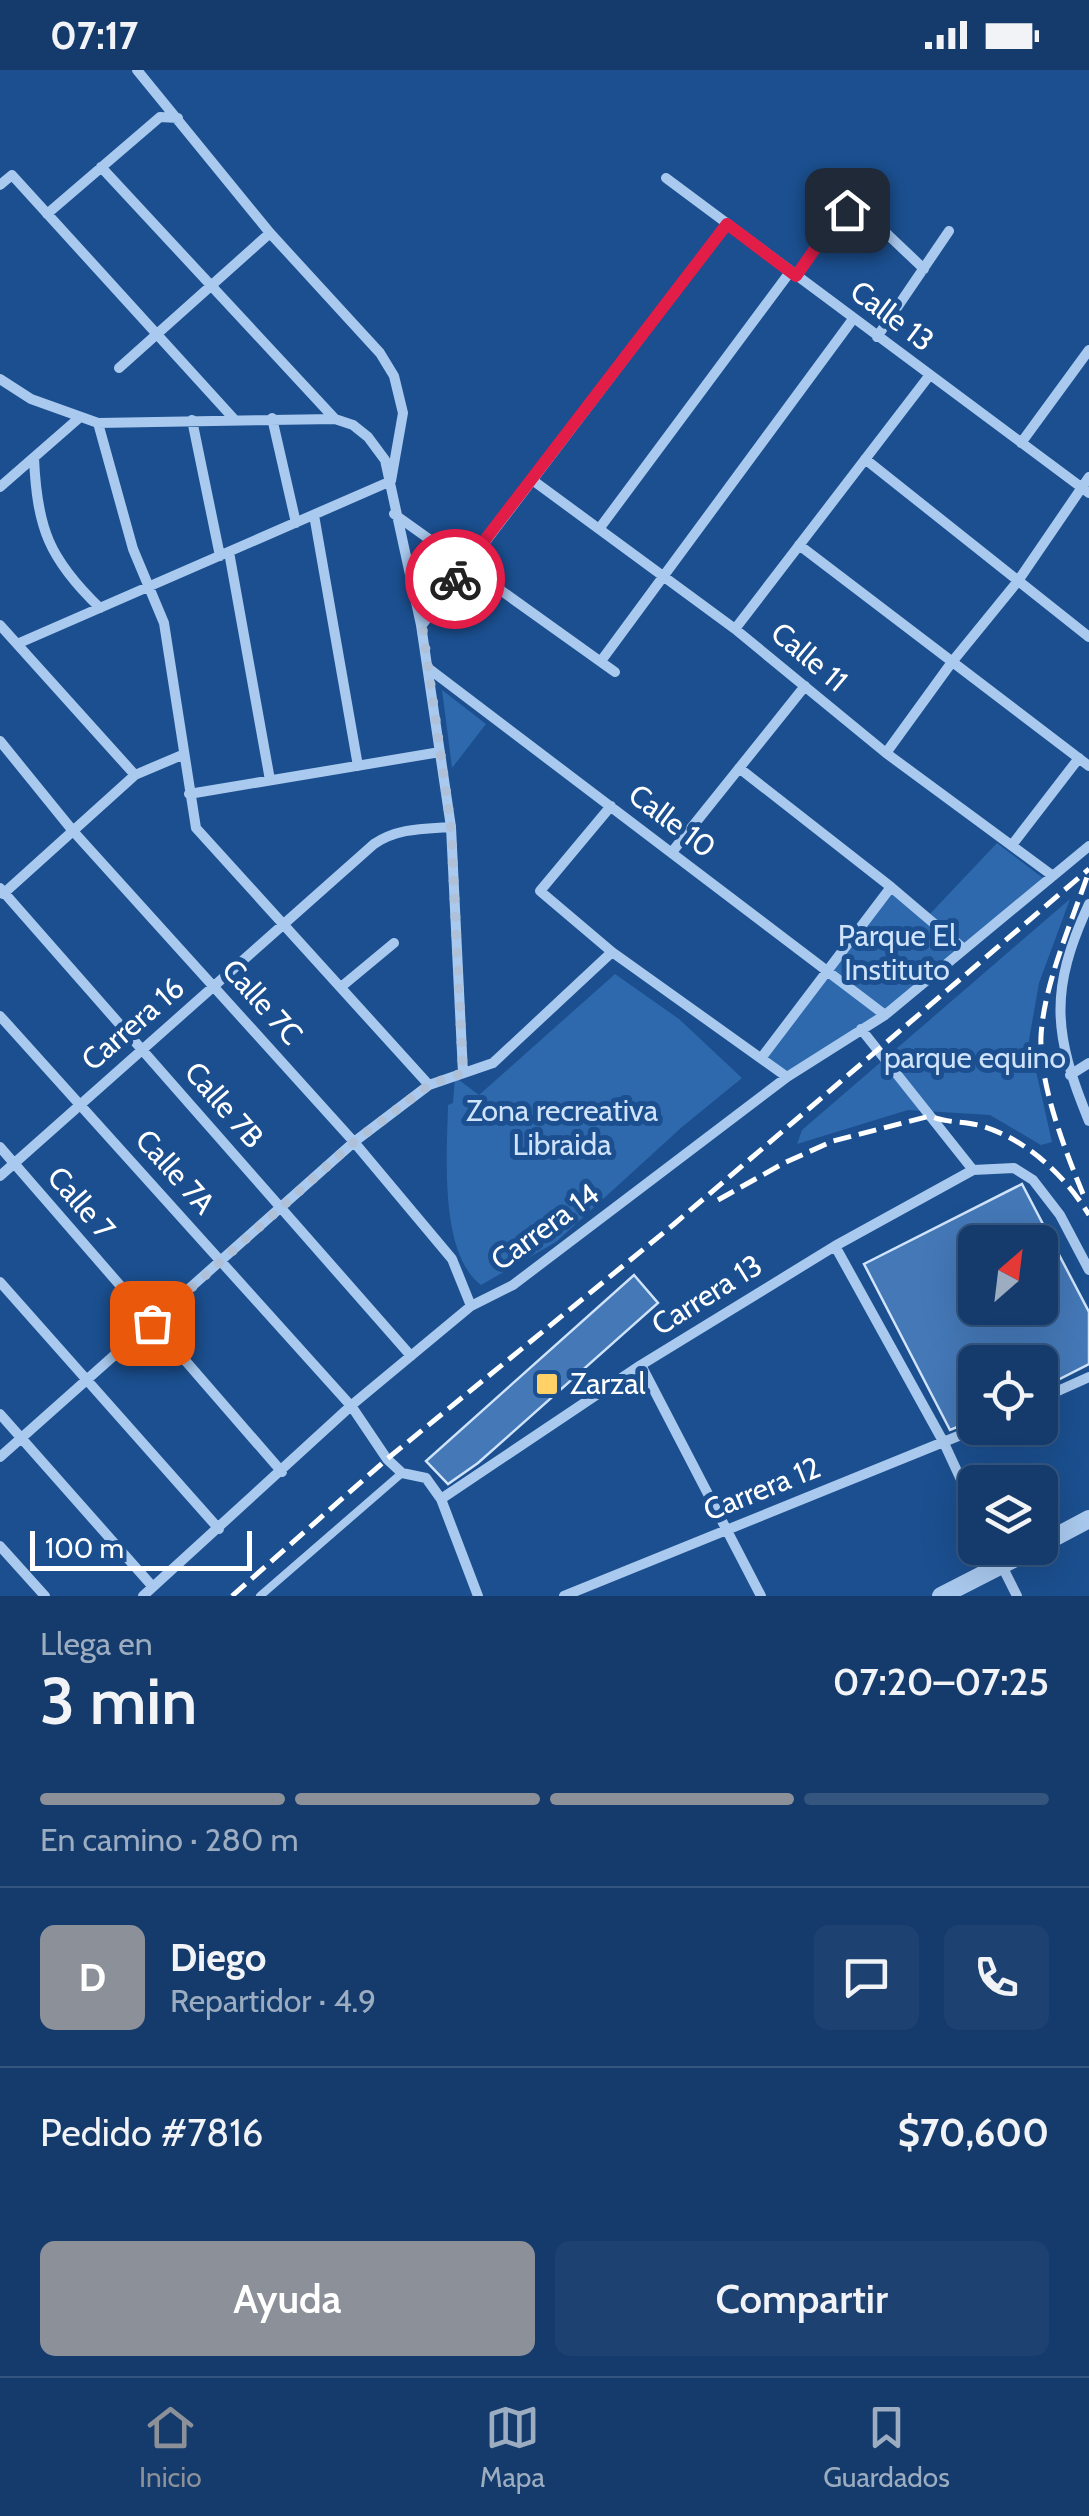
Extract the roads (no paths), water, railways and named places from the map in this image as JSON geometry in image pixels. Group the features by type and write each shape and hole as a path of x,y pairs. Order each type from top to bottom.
{"street":[{"path":"137,70 270,232 380,353 394,376 403,413 391,481"},
{"path":"47,214 160,117 179,118"},
{"path":"101,166 335,419"},
{"path":"0,185 12,175 234,419"},
{"name":"Calle 13","path":"666,178 929,376 1087,486"},
{"path":"600,529 840,213 847,210 883,230 924,269"},
{"path":"422,625 727,224"},
{"path":"876,336 949,231"},
{"path":"119,368 270,232"},
{"path":"601,661 853,319"},
{"path":"1021,443 1089,350"},
{"path":"735,629 929,376"},
{"path":"0,380 31,400 98,423 335,419 368,437 385,460 394,514 422,625 451,827 463,1073"},
{"path":"0,487 78,418"},
{"path":"272,418 296,523"},
{"path":"192,420 270,780"},
{"path":"98,423 133,549 164,624 196,828 429,1085"},
{"path":"34,458 36,501 48,542 70,579 100,608"},
{"path":"865,459 1089,636"},
{"name":"Calle 11","path":"531,479 735,629 886,754 1053,876"},
{"path":"17,644 391,481"},
{"path":"886,754 1087,486"},
{"path":"394,514 615,672"},
{"path":"314,515 358,766"},
{"path":"799,546 1084,762 1012,846"},
{"path":"0,625 135,775"},
{"name":"Calle 10","path":"428,668 885,1015"},
{"path":"672,852 804,686"},
{"name":"Calle 7C","path":"0,741 73,831 354,1142 452,1260 471,1306"},
{"path":"189,794 440,752"},
{"path":"1,892 135,775 182,754"},
{"path":"740,768 964,949"},
{"path":"611,806 540,891 612,952 788,1077"},
{"name":"Carrera 16","path":"0,1176 390,834 451,827"},
{"name":"Carrera 14","path":"143,1596 352,1407 471,1306 513,1285 788,1077 885,1015 1089,846"},
{"path":"762,1058 891,887"},
{"name":"Calle 7B","path":"1,892 411,1356"},
{"path":"1089,904 1066,960 1058,1000 1070,1075 1089,1121"},
{"path":"341,987 394,942"},
{"path":"0,1457 354,1142 429,1085 494,1062 612,952"},
{"name":"Calle 7A","path":"0,1016 352,1407 386,1459 402,1473 426,1478 441,1498"},
{"path":"861,1029 974,1170"},
{"path":"1070,1075 1089,1062"},
{"name":"Calle 7","path":"0,1148 282,1472"},
{"name":"Carrera 13","path":"441,1498 641,1365 835,1246 974,1170 1014,1168 1034,1180 1060,1215 1089,1270"},
{"path":"835,1246 958,1473"},
{"path":"0,1282 219,1528"},
{"path":"641,1365 761,1596"},
{"path":"1058,1391 1089,1376"},
{"path":"0,1414 153,1588"},
{"name":"Carrera 12","path":"564,1596 958,1437"},
{"path":"441,1498 478,1596"},
{"path":"1058,1535 1089,1519"},
{"path":"0,1546 45,1596"},
{"path":"941,1596 1002,1566 1017,1596"}],"lane":[{"path":"260,1596 402,1473"}],"railway":[{"path":"232,1596 387,1459 673,1225 1089,869"},
{"path":"1083,1194 1049,1095 1041,1036 1053,974 1089,871"},
{"path":"718,1200 833,1141 930,1116 978,1125 1011,1138 1055,1172 1089,1215"}],"place":[{"name":"Zarzal","path":"547,1384"}],"park label":[{"name":"Parque El Instituto","path":"897,953"},
{"name":"parque equino","path":"975,1058"},
{"name":"Zona recreativa Libraida","path":"562,1128"}]}
